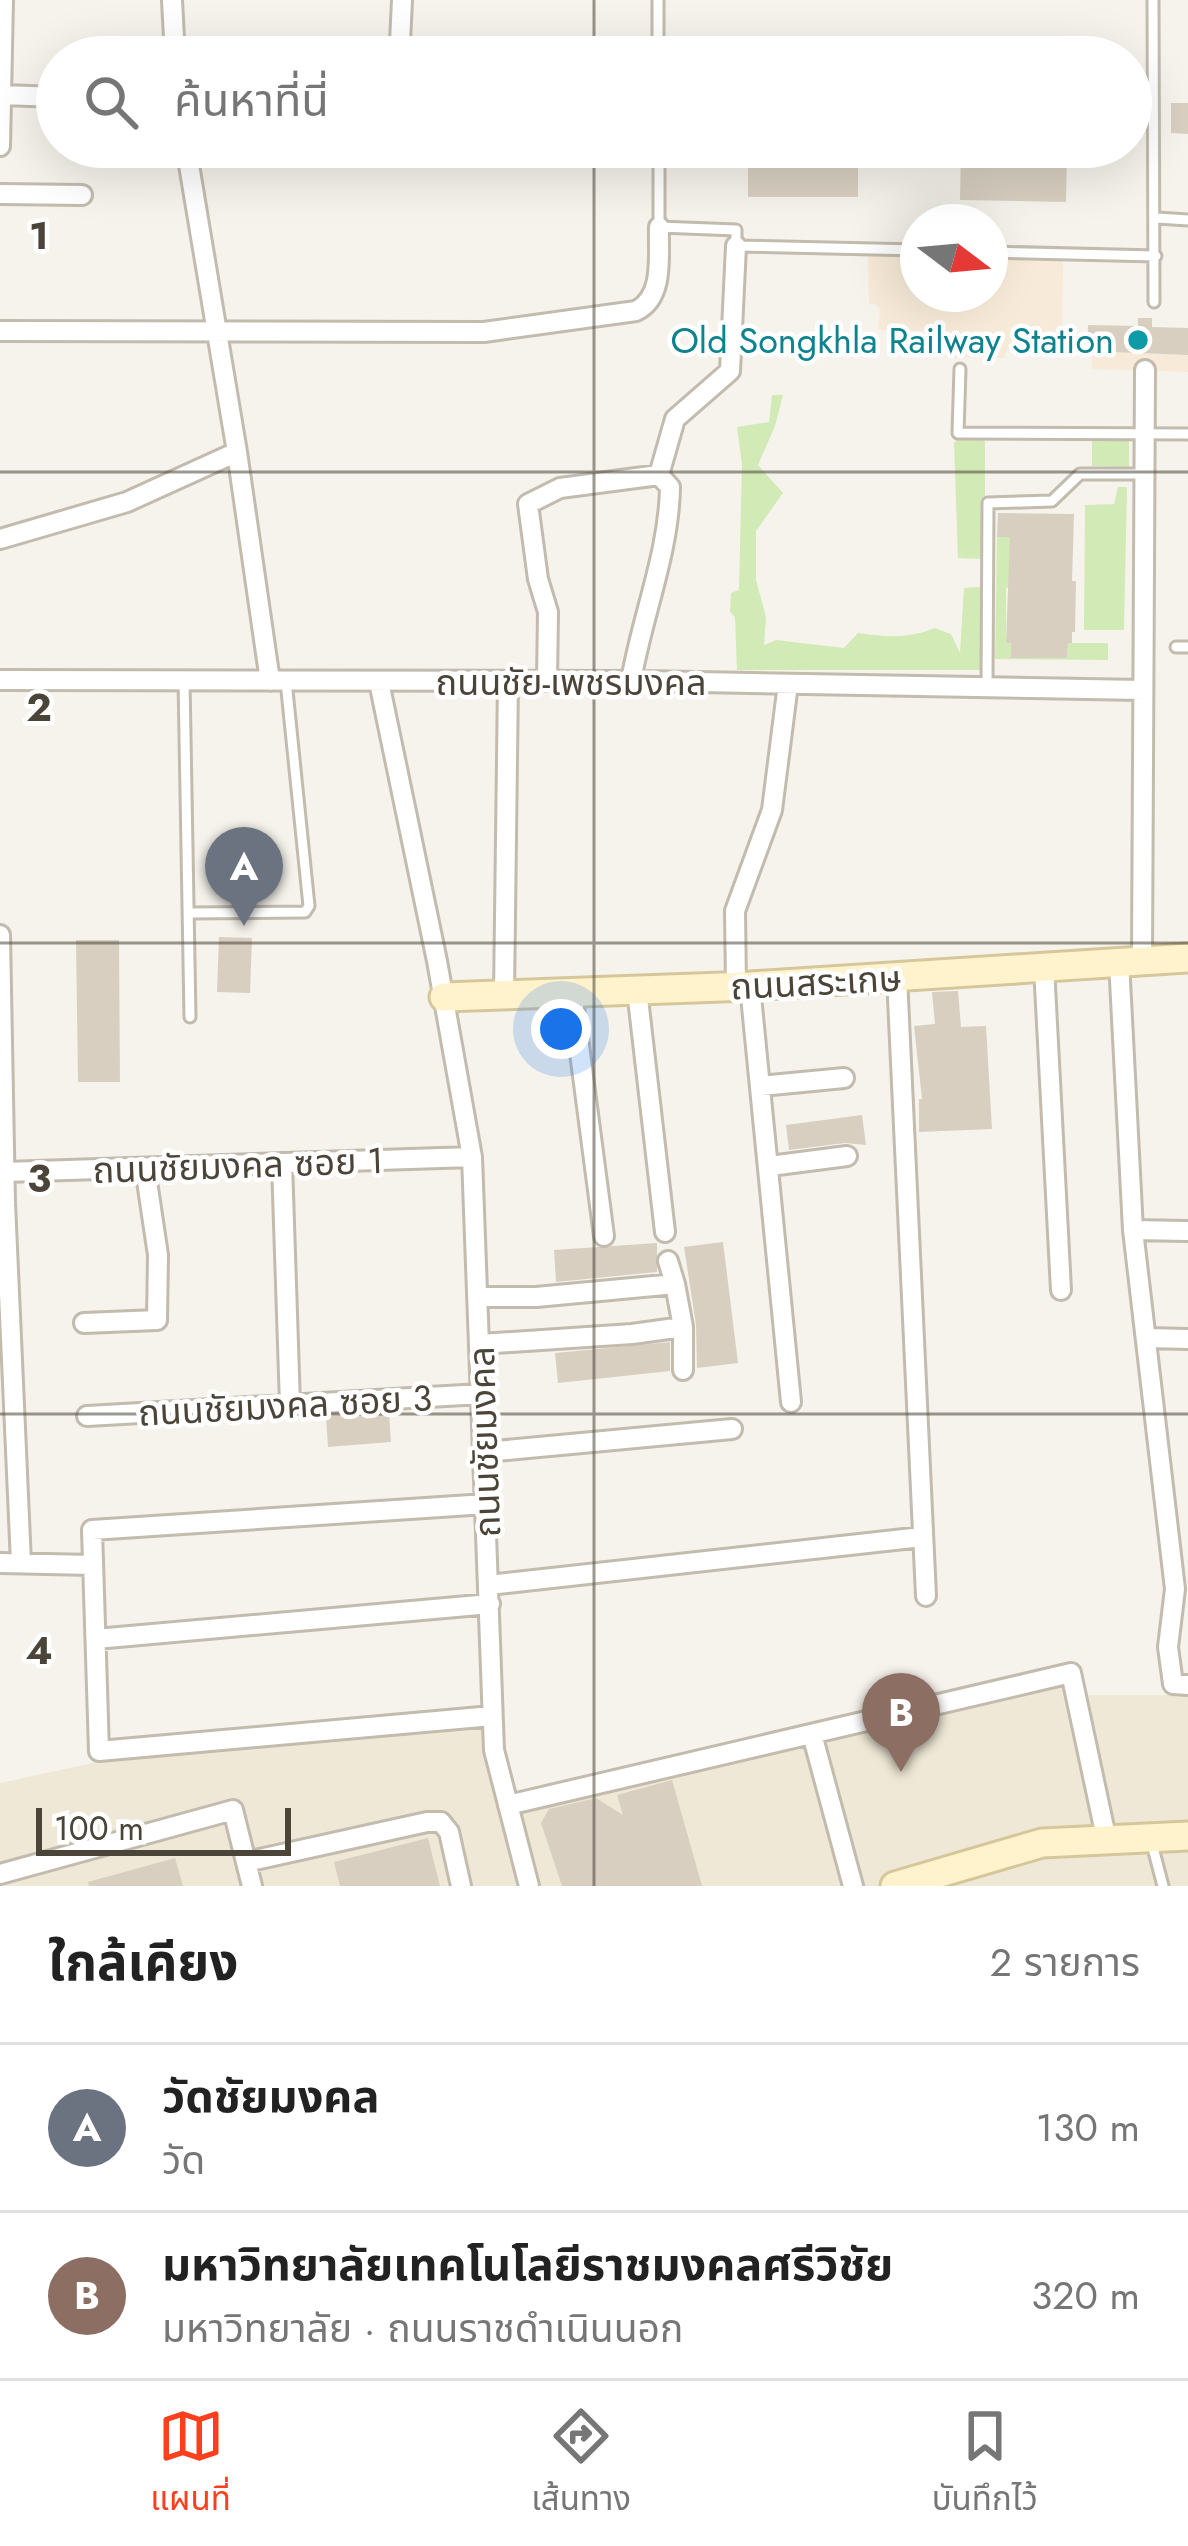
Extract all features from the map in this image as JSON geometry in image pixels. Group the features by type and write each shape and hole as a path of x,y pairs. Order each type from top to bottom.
{"street":[{"path":"0,146 4,0"},
{"path":"172,0 174,36"},
{"path":"398,36 402,0"},
{"path":"3,95 36,96"},
{"path":"190,168 278,681"},
{"path":"0,194 82,195"},
{"path":"0,331 484,332 636,311 654,295 659,226"},
{"path":"659,475 675,419 730,371 736,246"},
{"path":"1145,370 1142,690 1131,960 1132,1230 1181,1577 1168,1647 1174,1684 1188,1685"},
{"path":"0,538 128,502 237,452"},
{"path":"547,681 548,612 538,578 528,504 560,488 659,475"},
{"path":"631,681 640,624 669,518 670,488 659,475"},
{"name":"ถนนชัย-เพชรมงคล","path":"0,680 631,681 1142,690"},
{"path":"505,994 508,681"},
{"name":"ถนนชัยมงคล","path":"379,682 472,1157 494,1750 529,1886"},
{"path":"788,684 772,810 735,911 770,1166 790,1402"},
{"path":"0,935 4,1172 21,1563"},
{"name":"ถนนสระเกษ","path":"444,997 743,986 1188,958"},
{"path":"1044,967 1061,1290"},
{"path":"897,977 926,1596"},
{"path":"637,990 665,1232"},
{"path":"572,992 604,1236"},
{"path":"761,1086 844,1078"},
{"path":"770,1166 847,1156"},
{"name":"ถนนชัยมงคล ซอย 1","path":"4,1172 472,1157"},
{"path":"282,1163 290,1405"},
{"path":"84,1323 158,1320 158,1255 145,1168"},
{"path":"1132,1230 1186,1231"},
{"path":"668,1261 683,1327 683,1370"},
{"path":"478,1297 536,1298 675,1284"},
{"path":"480,1344 683,1327"},
{"path":"1147,1339 1188,1339"},
{"name":"ถนนชัยมงคล ซอย 3","path":"87,1416 482,1394"},
{"path":"484,1452 732,1430"},
{"path":"487,1504 92,1530 99,1751 492,1716"},
{"path":"96,1639 489,1595 922,1537"},
{"path":"0,1563 94,1565"},
{"path":"508,1805 1071,1672 1106,1837"},
{"path":"812,1733 854,1886"},
{"path":"0,1874 233,1810 252,1886"},
{"path":"246,1862 441,1822 449,1832 461,1886"},
{"path":"895,1886 1042,1843 1188,1836"}],"lane":[{"path":"658,0 658,36"},
{"path":"1153,0 1154,302"},
{"path":"659,168 659,226 736,230 736,246 900,250"},
{"path":"1157,218 1188,220"},
{"path":"1008,252 1156,256"},
{"path":"960,369 958,433 1188,434"},
{"path":"987,687 988,503 1052,501 1080,474 1143,474"},
{"path":"184,680 190,1017"},
{"path":"189,913 305,912 309,906 278,681"},
{"path":"1151,1839 1163,1886"}],"shaded area":[{"path":"868,256 900,257 900,312 1008,312 1008,259 1063,261 1062,351 1007,349 1004,358 922,357 923,331 878,330 880,309 869,304"},
{"path":"1092,351 1188,355 1188,372 1092,369"},
{"path":"1074,1667 1082,1695 1188,1695 1188,1886 0,1886 0,1783 97,1762 481,1728 495,1800"}],"green space":[{"path":"772,395 783,395 758,465 783,493 756,531 756,580 766,617 764,645 776,640 844,648 858,633 897,636 935,628 951,634 960,653 964,588 979,587 983,590 984,670 737,670 735,617 730,612 731,593 739,590 742,464 737,427 769,422"},
{"path":"1092,437 1129,437 1129,467 1092,466"},
{"path":"958,438 985,442 985,553 980,559 958,558 954,443"},
{"path":"1118,487 1127,487 1124,630 1084,630 1085,505 1114,504"},
{"path":"997,537 1016,537 1006,588 1006,642 1067,658 1068,643 1108,643 1108,660 995,659"}],"building":[{"path":"1171,103 1188,103 1188,134 1171,133"},
{"path":"748,168 858,168 858,197 748,197"},
{"path":"961,168 1067,168 1066,202 960,200"},
{"name":"Old Songkhla Railway Station","path":"1138,318 1152,318 1152,327 1188,328 1188,355 1087,351 1088,325 1138,326"},
{"path":"998,513 1074,514 1075,632 1067,658 1011,658 1011,643 1006,643 1010,537 997,537"},
{"path":"219,937 252,938 250,993 217,992"},
{"path":"76,940 119,940 120,1082 78,1082"},
{"path":"958,991 961,1027 986,1026 992,1129 919,1132 922,1099 914,1026 935,1024 932,992"},
{"path":"862,1115 866,1145 789,1150 786,1125"},
{"path":"723,1242 738,1363 697,1368 684,1247"},
{"path":"657,1243 657,1272 556,1282 554,1250"},
{"path":"670,1342 670,1371 558,1383 555,1353"},
{"path":"389,1413 391,1442 328,1447 326,1416"},
{"path":"672,1780 702,1886 562,1886 541,1823 549,1809 596,1798 623,1815 617,1795"},
{"path":"428,1838 440,1886 340,1886 334,1862"},
{"path":"175,1858 183,1886 89,1886 88,1882"}],"place":[{"name":"Old Songkhla Railway Station","path":"1138,340"},
{"name":"วัดชัยมงคล","path":"244,926"},
{"name":"มหาวิทยาลัยเทคโนโลยีราชมงคลศรีวิชัย","path":"901,1772"}]}
